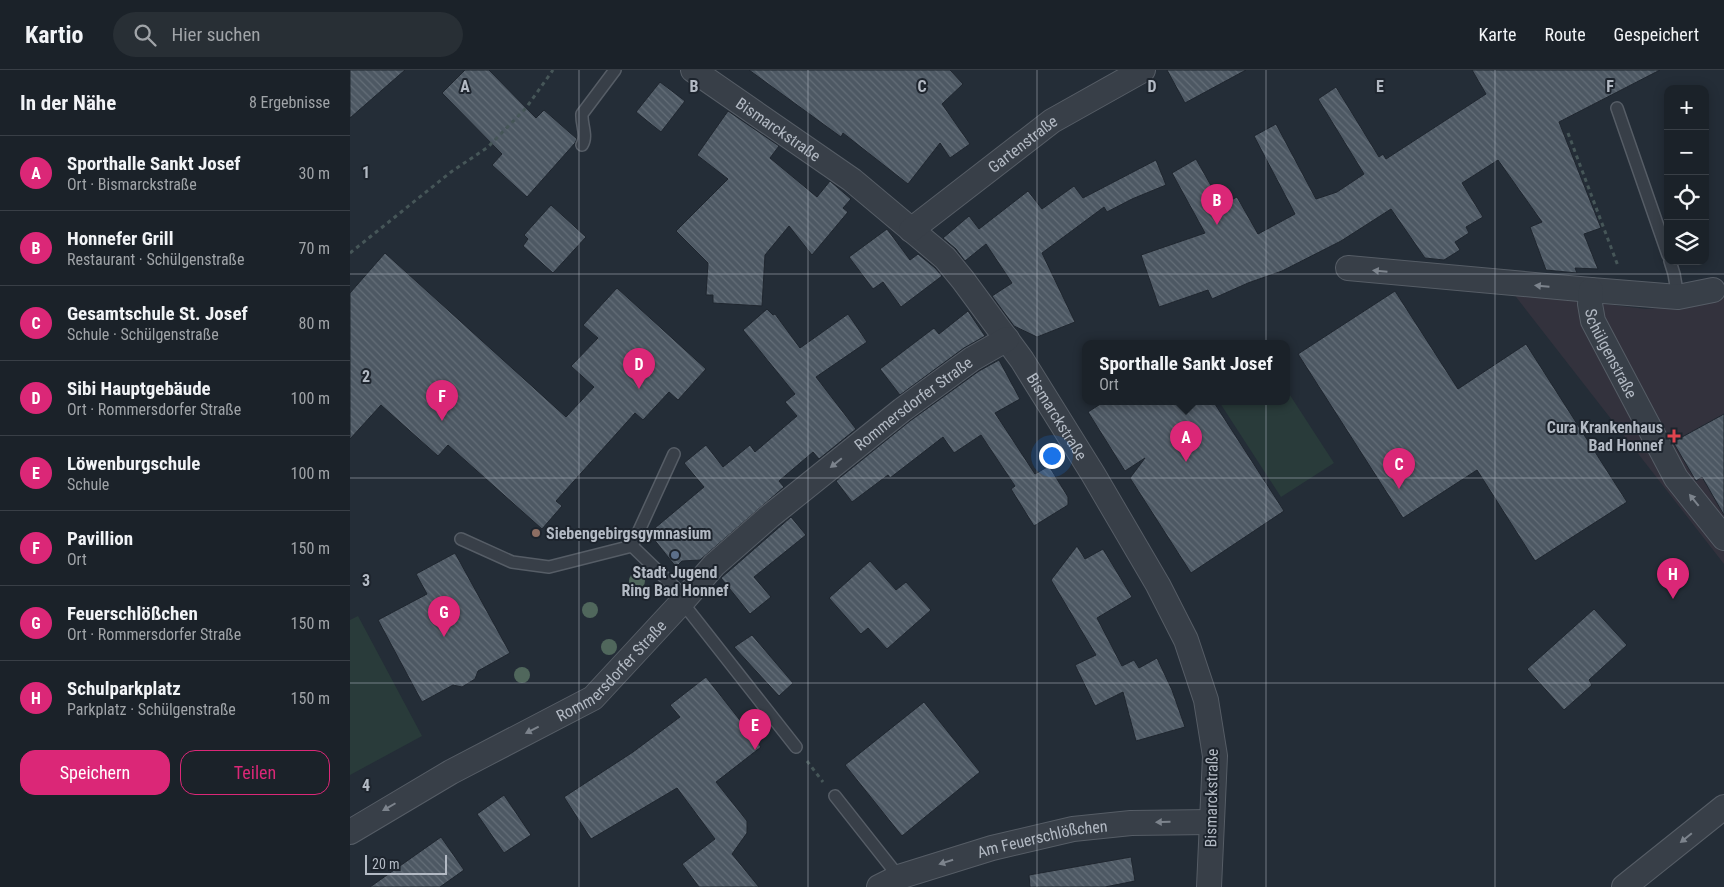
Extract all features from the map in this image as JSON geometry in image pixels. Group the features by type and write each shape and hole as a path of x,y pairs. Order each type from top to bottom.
{"street":[{"name":"Bismarckstraße","path":"693,70 852,180 944,258 964,280 1022,360 1098,482 1158,585 1186,640 1206,700 1215,756 1209,887"},
{"name":"Gartenstraße","path":"910,230 1052,121 1143,70"},
{"name":"Schülgenstraße","path":"1348,268 1678,297 1713,290"},
{"name":"Schülgenstraße","path":"1591,290 1590,304 1593,321 1676,478 1724,537"},
{"name":"Rommersdorfer Straße","path":"350,832 451,772 593,698 714,565 902,410 972,359 1007,339"},
{"path":"1624,887 1724,807"},
{"name":"Am Feuerschlößchen","path":"889,882 992,848 1073,829 1131,823 1211,822"}],"lane":[{"path":"582,145 585,139 582,114 615,70"},
{"path":"1618,108 1664,243"},
{"path":"1671,265 1678,297"},
{"path":"632,546 674,454"},
{"path":"461,539 512,562 549,567 632,546"},
{"path":"632,546 684,600 796,747"},
{"path":"835,796 889,882"}],"path":[{"path":"350,253 450,172 488,147 526,108 554,70"},
{"path":"1568,133 1627,293"},
{"path":"796,747 835,796"}],"shaded area":[{"name":"Cura Krankenhaus Bad Honnef","path":"1513,293 1646,309 1702,304 1724,294 1724,564"},
{"path":"1290,395 1334,463 1281,497 1221,405 1290,405"},
{"path":"358,616 422,736 350,775 350,620"}],"building":[{"path":"350,70 405,70 350,118"},
{"path":"465,70 489,70 536,118 544,110 577,139 527,197 492,165 502,154 442,93"},
{"path":"749,70 950,70 963,84 942,104 970,144 950,158 940,143 908,184 843,133 841,137"},
{"path":"1167,70 1246,70 1185,103"},
{"path":"1472,70 1660,70 1559,122 1601,228 1584,234 1598,269 1575,268 1577,273 1546,270 1530,227 1542,222 1498,160 1462,183 1483,217 1466,227 1469,233 1455,242 1460,250 1444,260 1425,258 1391,209 1341,241 1282,271 1212,299 1208,290 1159,307 1141,255 1205,233 1172,173 1196,159 1222,205 1237,197 1258,234 1295,214 1254,136 1276,124 1316,199 1337,192 1364,174 1318,99 1336,87 1379,157 1383,154 1386,159 1486,94"},
{"path":"660,82 685,101 661,132 636,112"},
{"path":"728,111 779,146 770,158 817,197 830,181 851,199 843,208 848,212 812,255 789,226 765,255 762,306 713,303 713,295 706,295 708,263 676,231 728,179 697,155"},
{"path":"1156,160 1166,185 1107,212 1104,207 1042,253 1075,322 1037,337 1014,326 992,296 1012,283 986,244 965,261 956,249 943,238 969,216 979,229 1028,191 1042,209 1074,186 1083,198"},
{"path":"551,205 586,237 553,273 523,246 528,239 524,235"},
{"path":"887,229 910,260 918,254 942,276 901,307 883,282 873,289 849,257"},
{"path":"385,253 566,417 594,387 571,366 598,338 583,325 617,288 706,369 678,400 669,392 643,420 635,413 556,501 562,506 542,529 448,445 438,456 381,405 350,439 350,293"},
{"path":"1395,291 1458,389 1526,344 1627,502 1535,561 1477,470 1403,518 1298,354"},
{"path":"767,309 773,315 775,314 800,348 848,314 867,342 816,377 856,429 819,459 813,452 779,481 784,487 700,560 682,561 676,567 649,533 704,487 684,463 706,445 723,467 750,445 755,452 797,416 785,402 795,394 743,330"},
{"path":"968,311 985,336 964,348 900,395 880,369 934,328 939,334"},
{"path":"999,360 1020,399 995,413 1035,474 1049,466 1068,497 1068,505 1034,526 1011,489 1015,486 981,435 954,453 943,437 890,478 888,475 852,502 836,481 910,421 979,371"},
{"path":"1099,405 1216,405 1284,511 1191,573 1130,478 1145,458 1125,471 1088,412"},
{"path":"1724,414 1724,515 1702,477 1696,481 1673,442"},
{"path":"791,517 806,535 754,577 771,597 750,614 721,578"},
{"path":"1077,546 1085,559 1103,549 1132,597 1097,618 1122,666 1134,660 1139,668 1157,658 1172,690 1185,727 1136,741 1123,692 1095,706 1075,665 1096,655 1051,580"},
{"path":"455,553 510,653 478,671 475,679 462,687 453,685 422,702 378,620 427,594 416,574"},
{"path":"870,561 896,590 906,582 931,610 887,649 868,628 861,634 829,598"},
{"path":"1594,609 1627,645 1589,680 1592,685 1564,710 1527,669"},
{"path":"752,635 793,683 779,696 734,647"},
{"path":"706,677 761,747 716,782 747,821 747,833 732,854 759,887 699,887 682,864 715,839 677,788 591,839 564,797 633,752 680,717 670,705"},
{"path":"924,702 980,772 902,836 845,765"},
{"path":"504,795 531,835 504,853 477,814"},
{"path":"441,837 464,870 440,887 370,887"},
{"path":"1131,857 1135,881 1105,887 1030,887 1029,875"}],"place":[{"name":"Honnefer Grill","path":"1217,225"},
{"name":"Sibi Hauptgebäude","path":"639,389"},
{"name":"Pavillion","path":"442,421"},
{"name":"Cura Krankenhaus Bad Honnef","path":"1674,436"},
{"name":"Sporthalle Sankt Josef","path":"1186,462"},
{"name":"Gesamtschule St. Josef","path":"1399,489"},
{"name":"Siebengebirgsgymnasium","path":"536,533"},
{"name":"Stadt Jugend Ring Bad Honnef","path":"675,555"},
{"name":"Schulparkplatz","path":"1673,599"},
{"name":"Feuerschlößchen","path":"444,637"},
{"name":"Löwenburgschule","path":"755,750"}]}
